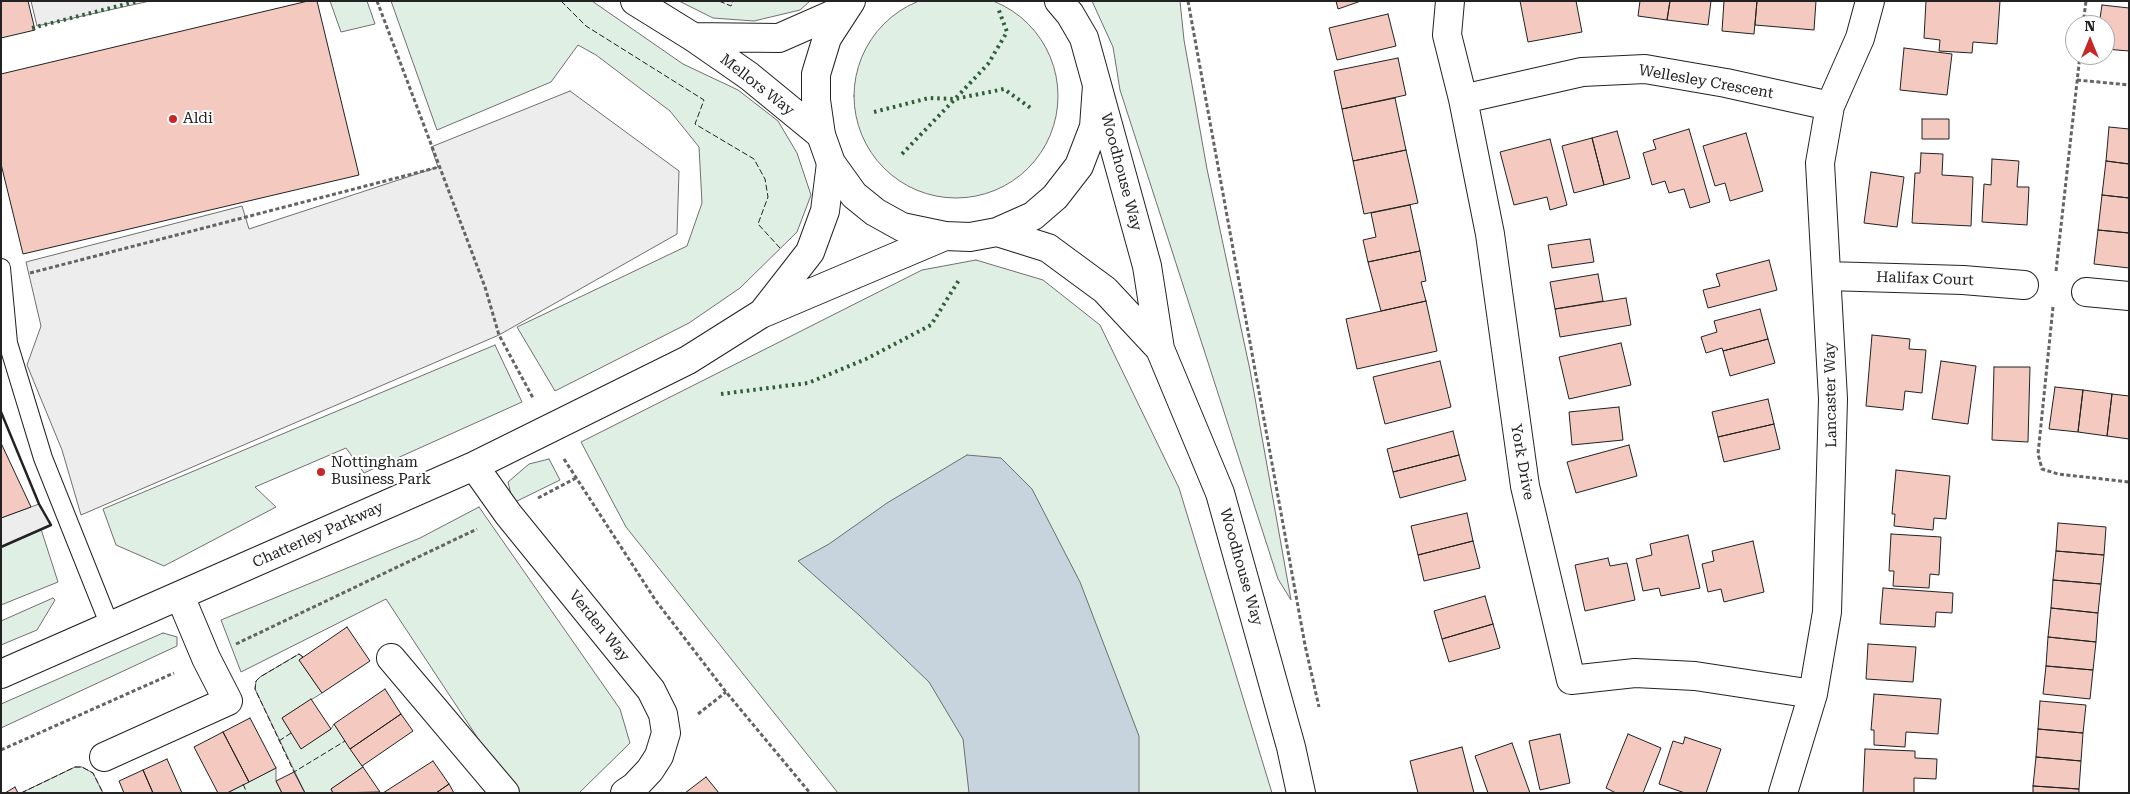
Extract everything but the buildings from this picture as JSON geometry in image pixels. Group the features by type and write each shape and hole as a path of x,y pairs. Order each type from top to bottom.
{"street":[{"name":"Mellors Way","path":"635,1 693,37 749,76 821,135"},
{"name":"Woodhouse Way","path":"1059,1 1070,14 1084,38 1146,266 1160,349 1220,494 1291,747 1301,793"},
{"name":"York Drive","path":"1450,1 1447,35 1463,99 1490,234 1525,486 1571,680 1635,673 1695,676 1813,694"},
{"name":"Lancaster Way","path":"1783,793 1813,694 1827,612 1834,399 1820,163 1830,106 1860,38 1870,1"},
{"name":"Mellors Way","path":"693,37 779,38 848,5"},
{"path":"848,5 827,38 816,74 816,100 821,135 830,163 854,194 875,212 902,227 945,236 970,237 997,232 1033,216 1055,197 1079,166 1094,127 1097,85"},
{"name":"Wellesley Crescent","path":"1463,99 1582,72 1645,69 1726,83 1830,106"},
{"path":"761,314 810,252 824,211 830,163"},
{"name":"Woodhouse Way","path":"997,232 1048,248 1105,290 1160,349"},
{"path":"761,314 945,236"},
{"name":"Halifax Court","path":"1827,276 1962,280 2024,285"},
{"path":"2086,292 2129,296"},
{"name":"Chatterley Parkway","path":"1,674 474,466 688,360 761,314"},
{"name":"Verden Way","path":"474,466 508,514 651,690 663,714 666,733 658,756 650,770 634,787 625,793"},
{"path":"104,757 228,702 206,658 180,596"},
{"path":"391,658 505,793"}],"lane":[{"path":"2,274 8,343 43,458 110,626"}],"path":[{"path":"377,1 485,287 499,335 532,395"},
{"path":"1188,1 1305,645 1319,710"},
{"path":"2084,15 2086,1"},
{"path":"2077,80 2129,85"},
{"path":"2,274 439,167"},
{"path":"560,452 656,601 726,692 810,793"},
{"path":"1,750 206,658 508,514 576,478"}],"green space":[{"path":"956,-6 976,-4 995,2 1004,6 1028,24 1046,48 1050,57 1056,76 1058,96 1056,116 1050,135 1046,144 1028,168 1004,186 995,190 976,196 956,198 936,196 917,190 908,186 884,168 866,144 862,135 856,116 854,96 856,76 862,57 866,48 884,24 908,6 917,2 936,-4"},
{"path":"330,1 367,1 375,24 341,32"},
{"path":"391,1 592,1 683,64 738,90 778,121 797,153 811,195 797,232 740,288 689,323 555,391 517,327 687,246 702,203 699,147 670,111 596,55 578,45 551,82 437,130"},
{"path":"679,1 810,1 800,10 754,21 713,18"},
{"path":"1092,1 1180,1 1184,40 1207,169 1250,370 1291,600 1278,579 1120,90 1113,47"},
{"path":"976,260 1043,280 1100,325 1179,488 1272,793 838,793 626,527 581,442 922,270"},
{"path":"495,345 522,402 364,473 346,448 255,487 276,507 164,566 116,545 103,509"},
{"path":"549,459 560,480 513,503 508,482 529,464"},
{"path":"479,507 620,709 630,743 579,793 514,793 386,599 241,672 221,620 420,538"},
{"path":"41,529 58,582 1,605 1,547"},
{"path":"53,598 55,600 37,630 1,645 1,621"},
{"path":"163,633 177,637 177,646 1,728 1,704"},
{"path":"299,654 303,657 299,660 322,693 282,718 301,748 331,729 334,724 363,767 331,789 333,793 305,793 255,689 256,681 260,677"},
{"path":"75,767 82,767 93,773 103,793 21,793"},
{"path":"276,768 276,781 282,793 227,793"}],"shaded area":[{"path":"31,1 150,1 37,26"},
{"path":"570,91 679,171 677,234 499,335 81,515 62,450 27,365 41,326 26,262 242,206 249,229 438,167 431,147"},
{"path":"967,455 1001,458 1032,489 1080,582 1139,736 1139,793 969,793 963,739 929,682 860,616 798,561 829,544 887,503"},
{"path":"39,504 51,525 1,547 1,518"}],"hedge":[{"path":"32,28 138,1"},
{"path":"874,112 929,98 955,99 988,64 1007,32 998,8"},
{"path":"902,154 955,99 1004,89 1032,109"},
{"path":"721,394 808,383 866,359 931,325 959,280"}],"fence":[{"path":"561,1 586,26 704,100 695,124 754,159 765,179 768,197 758,224 780,248"},
{"path":"719,1 731,6 733,1"},
{"path":"303,657 299,654 260,677 256,681 255,689 294,772 345,741"},
{"path":"279,741 291,733"},
{"path":"21,793 75,767 82,767 93,773 103,793"},
{"path":"243,784 247,793"}],"wall":[{"path":"1,412 39,504 51,525 1,547"}],"place":[{"name":"Aldi","path":"173,119"},
{"name":"Nottingham Business Park","path":"321,472"}]}
